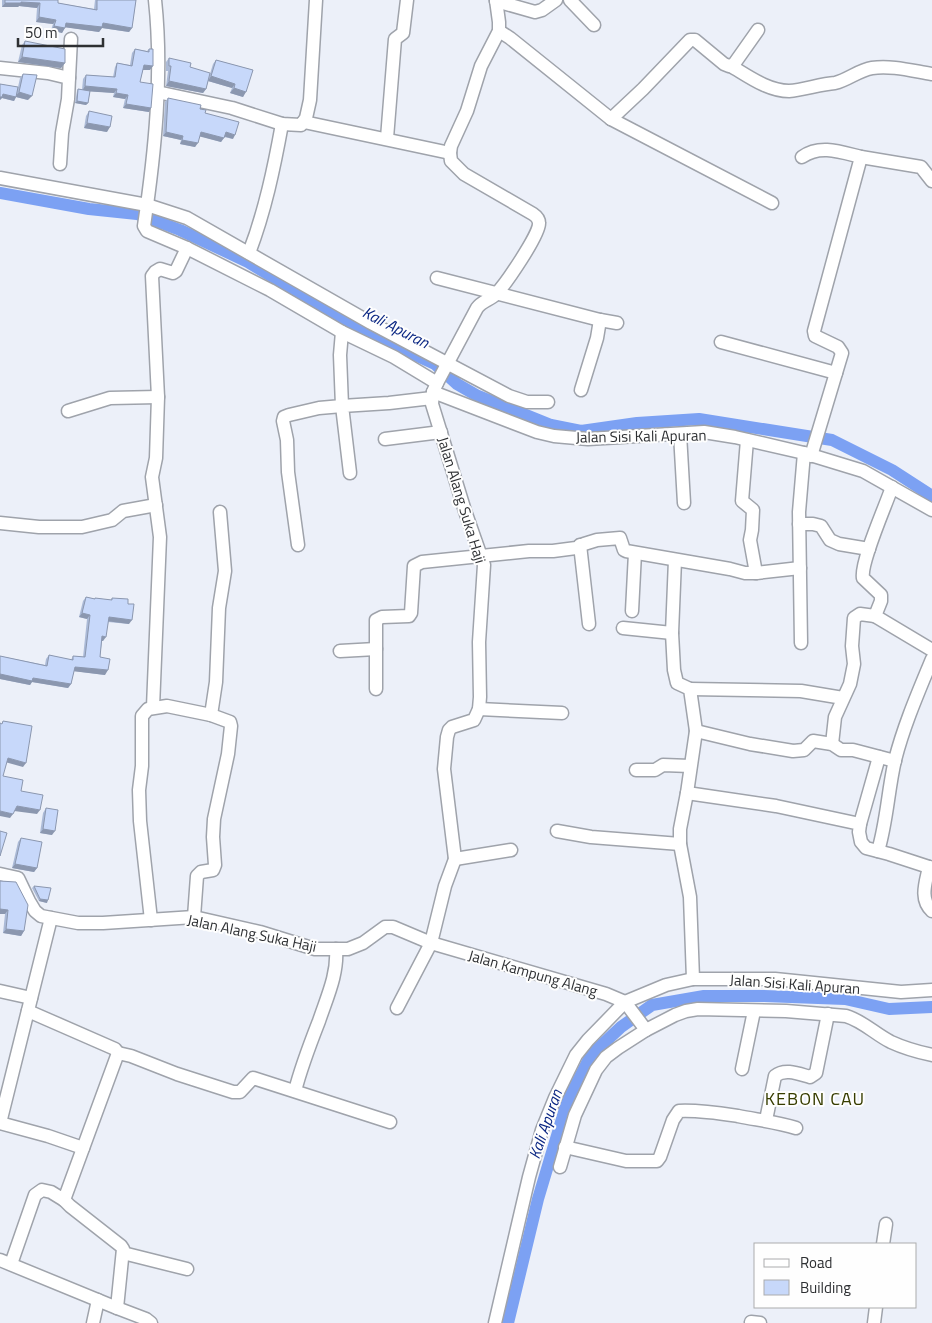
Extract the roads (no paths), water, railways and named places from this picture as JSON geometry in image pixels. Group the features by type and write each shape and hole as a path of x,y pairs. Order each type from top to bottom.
{"street":[{"path":"155,0 158,26 157,92 144,226 150,233 187,248 270,290 342,332 439,380 527,402 548,402"},
{"path":"157,92 232,108 282,124 299,126 304,122 310,100 316,0"},
{"path":"387,138 395,39 402,33 407,0"},
{"path":"298,545 288,472 284,417 289,414 319,408 389,404 439,380 477,308 481,303 496,294 535,239 539,222 533,214 464,174 452,161 450,154 451,146 466,111 481,66 498,31 499,22 496,1 535,12 542,10 556,0"},
{"path":"570,0 594,25"},
{"path":"732,66 758,30"},
{"path":"498,31 510,38 611,120 772,202"},
{"path":"60,164 62,133 68,99 71,39"},
{"path":"611,120 690,40 695,40 724,64 732,66 752,79 786,91 843,81 856,73 872,68 903,69 932,74"},
{"path":"0,68 48,73 69,78"},
{"path":"304,122 387,138 450,154"},
{"path":"249,253 258,230 282,124"},
{"path":"802,157 808,153 820,150 921,167 932,181"},
{"path":"801,642 800,524 810,453 842,353 838,347 815,336 814,331 861,157"},
{"path":"0,178 147,207 187,218 372,323 439,380"},
{"path":"153,707 160,537 152,477 156,458 158,397 152,276 160,269 173,273 176,271 187,248"},
{"path":"438,278 617,323"},
{"path":"581,390 597,338 600,320"},
{"path":"342,332 340,348 342,406 350,473"},
{"path":"721,342 836,373"},
{"name":"Jalan Alang Suka Haji","path":"439,380 432,404 481,556 484,575 479,642 479,709"},
{"name":"Jalan Sisi Kali Apuran","path":"439,380 537,432 554,436 588,439 704,432 747,440 810,453 863,471 932,510"},
{"path":"68,411 110,398 158,397"},
{"path":"385,439 441,432"},
{"path":"680,434 684,503"},
{"path":"747,440 742,501 752,508 753,512 750,540 756,574"},
{"path":"874,616 881,600 881,595 867,582 862,574 869,549 892,487"},
{"path":"0,523 82,527 112,520 122,511 156,505"},
{"path":"211,715 216,682 219,608 225,571 220,512"},
{"path":"800,524 821,526 830,540 839,544 869,549"},
{"path":"376,689 376,620 382,617 407,617 411,613 414,568 415,564 422,562 529,551 552,551 576,548 597,540 620,538 624,550 730,569 744,574 800,568"},
{"path":"580,545 589,624"},
{"path":"632,611 635,553"},
{"path":"675,560 672,632 675,679 677,683 690,689 801,691 843,698"},
{"path":"832,744 835,717 850,684 855,660 852,646 854,618 860,614 874,616 932,650"},
{"path":"623,628 672,632"},
{"path":"340,651 376,649"},
{"path":"878,851 886,822 895,762 904,728 918,691 931,666"},
{"path":"690,689 696,731 680,829 680,844 690,897 693,979"},
{"path":"152,920 140,821 139,790 142,766 142,716 146,710 153,707 167,706 211,715 227,720 231,726 228,754 214,819 215,865 211,871 201,872 197,876 194,917"},
{"path":"397,1008 431,943 445,886 455,859 444,769 449,730 452,727 474,720 479,709 562,713"},
{"path":"696,731 750,744 793,751 804,750 813,741 832,744 841,750 853,750 895,762"},
{"path":"879,757 860,824 859,832 862,845 930,868 924,901 932,911"},
{"path":"636,770 655,770 662,765 690,766"},
{"path":"687,793 776,806 860,824"},
{"path":"557,831 591,837 680,844"},
{"path":"455,859 511,850"},
{"name":"Jalan Alang Suka Haji","path":"0,874 18,878 35,911 41,916 78,923 194,917 260,932 315,949 348,949 363,943 385,927 393,927 431,943"},
{"path":"51,918 0,1123 83,1148"},
{"name":"Jalan Kampung Alang","path":"431,943 595,990 628,1006"},
{"path":"294,1091 333,983 336,949"},
{"name":"Jalan Sisi Kali Apuran","path":"495,1323 529,1177 542,1130 555,1098 576,1055 588,1040 628,1006 666,985 693,979 775,979 901,992 932,990"},
{"path":"0,991 32,998"},
{"path":"628,1006 644,1027"},
{"path":"28,1011 118,1052 233,1092 240,1092 253,1078 390,1122"},
{"path":"560,1167 575,1115 596,1070 606,1057 644,1027 686,1011 786,1011 828,1014 855,1019 891,1042 932,1055"},
{"path":"742,1069 754,1011"},
{"path":"766,1120 775,1076 783,1072 792,1072 810,1077 816,1073 828,1014"},
{"path":"64,1200 118,1052"},
{"path":"565,1147 626,1161 652,1162 660,1157 673,1120 679,1111 698,1110 766,1120 796,1128"},
{"path":"117,1308 123,1253 121,1246 64,1200 51,1192 42,1190 35,1195 3,1263 117,1308 146,1319 151,1323"},
{"path":"883,1243 886,1224"},
{"path":"123,1253 187,1268"},
{"path":"93,1323 98,1300"},
{"path":"874,1323 876,1308"}],"waterway":[{"name":"Kali Apuran","path":"0,193 89,209 137,214 180,230 248,262 327,310 389,343 435,364 457,384 476,395 551,425 581,431 637,423 699,419 832,440 892,470 932,496"},
{"name":"Kali Apuran","path":"508,1323 538,1199 567,1102 591,1055 621,1027 652,1005 704,996 845,999 889,1009 932,1007"}],"district":[{"name":"KEBON CAU","path":"815,1098"}]}
